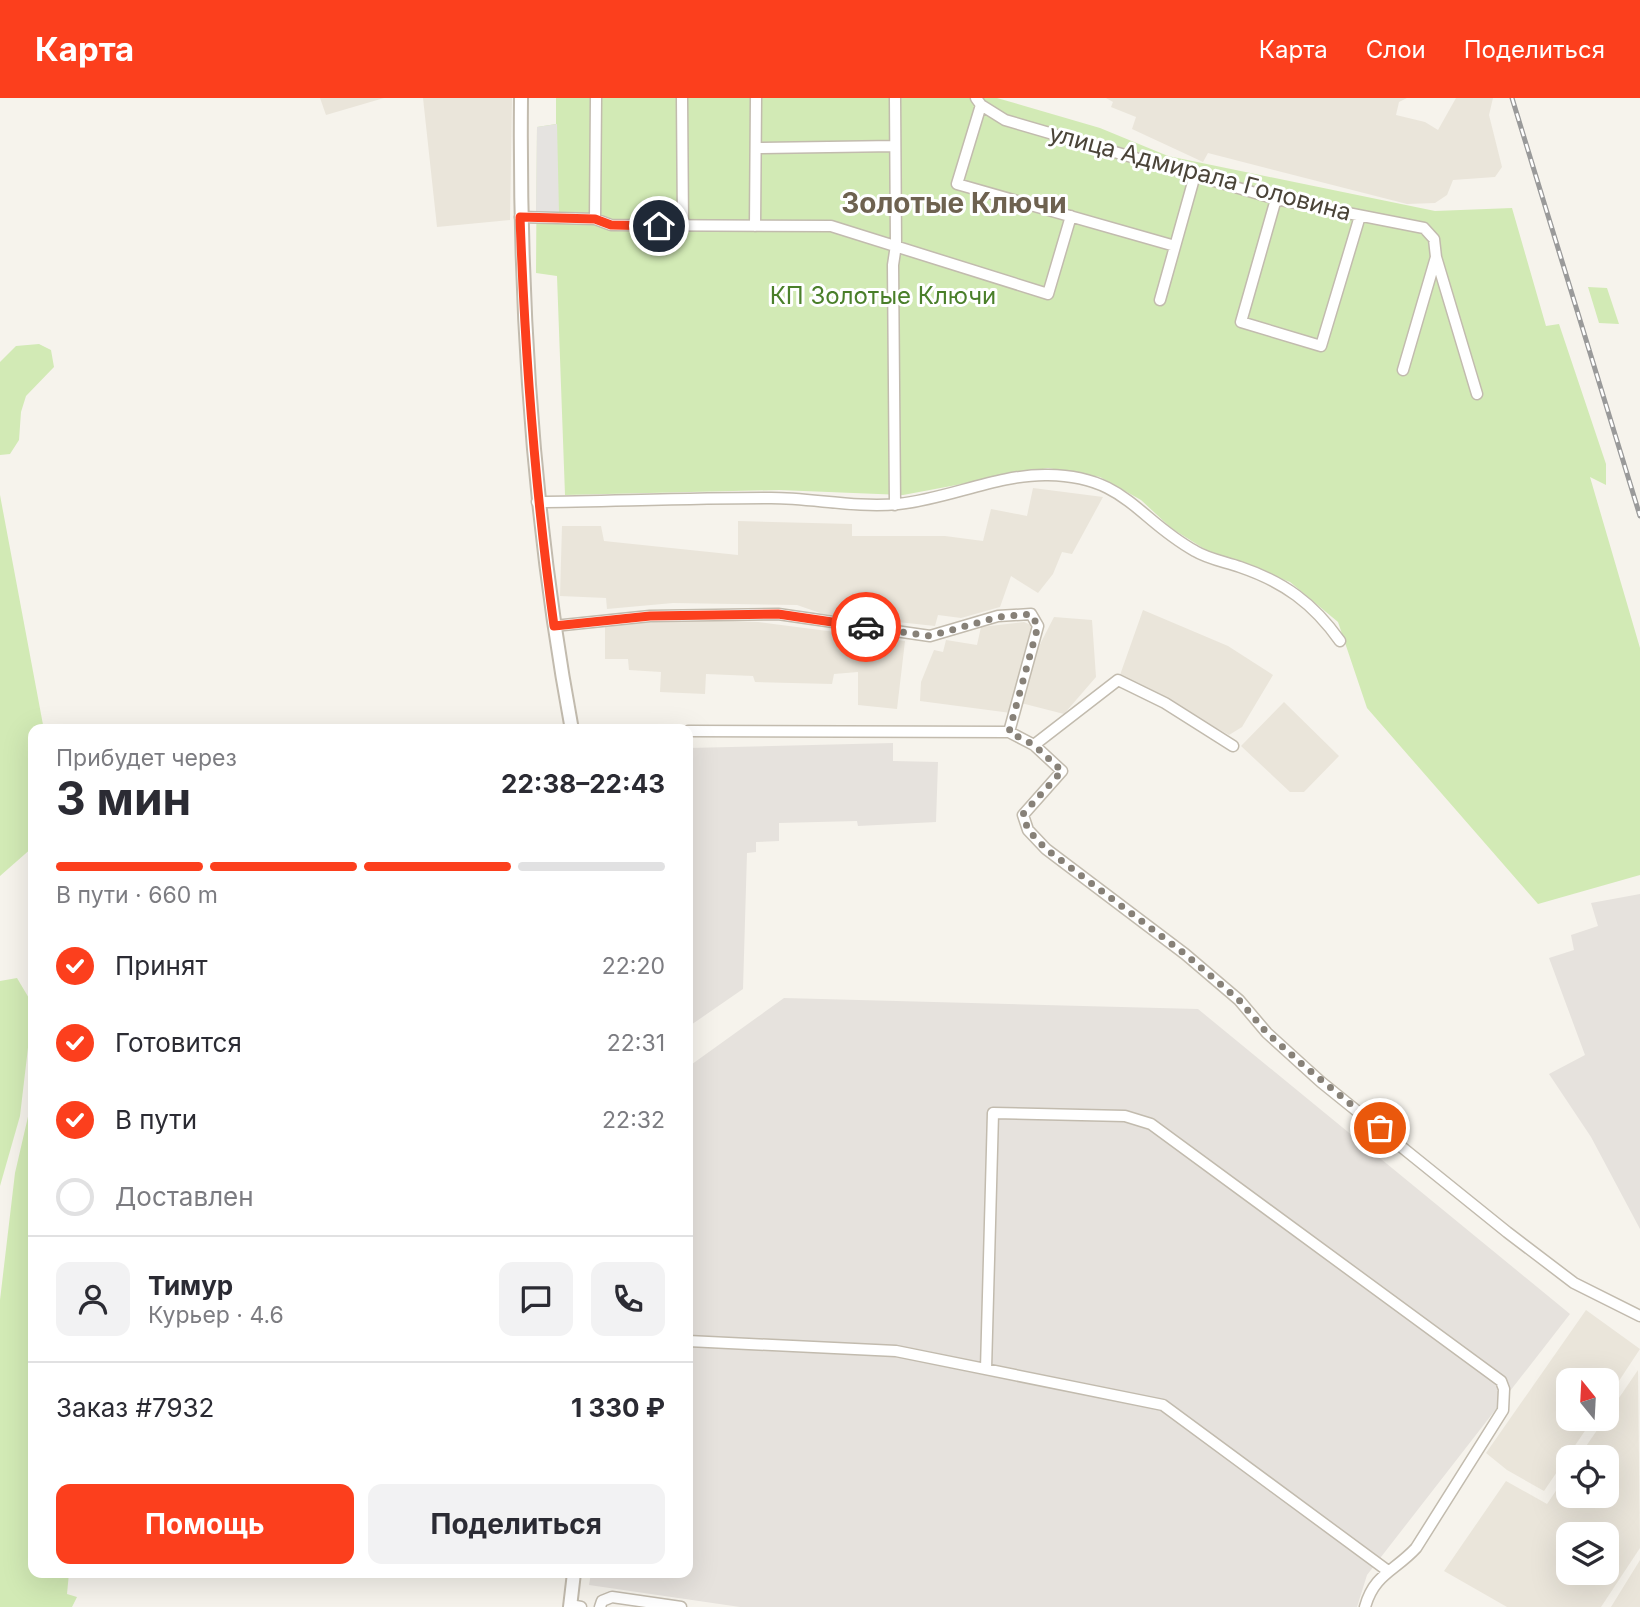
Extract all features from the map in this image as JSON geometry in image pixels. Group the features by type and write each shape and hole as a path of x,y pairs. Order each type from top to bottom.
{"street":[{"path":"520,98 520,217 526,375 537,502 571,724"},
{"path":"595,219 596,98"},
{"path":"682,98 682,226"},
{"path":"755,226 756,98"},
{"path":"895,98 896,245 892,265 895,505"},
{"path":"979,102 957,184 1175,246"},
{"name":"улица Адмирала Головина","path":"979,102 1005,120 1276,199 1424,228 1434,239 1436,257 1477,394"},
{"path":"756,148 895,146"},
{"path":"1160,300 1195,175"},
{"path":"1276,199 1241,322 1321,346 1360,216"},
{"path":"520,217 595,219 611,225 831,226 1048,294 1071,216"},
{"path":"1403,370 1436,257"},
{"path":"537,502 772,498 895,505 947,496 1009,480 1049,475 1104,484 1136,504 1167,532 1197,552 1287,586 1309,602 1340,641"},
{"path":"554,626 650,616 778,614 930,636 998,617 1031,614 1038,626 1009,732"},
{"path":"1034,745 1118,680 1165,703 1233,746"},
{"path":"693,731 1009,732 1034,745 1062,771 1023,814 1028,830 1046,849 1185,954 1239,1000 1267,1033 1321,1082 1517,1239 1574,1283 1640,1316"},
{"path":"986,1369 993,1112 1125,1116 1151,1124 1501,1381 1504,1389 1503,1410 1416,1548 1374,1585 1364,1607"},
{"path":"693,1341 897,1351 1163,1405 1388,1572"},
{"path":"573,1578 574,1606"},
{"path":"600,1607 602,1601 612,1597 681,1607"}],"shaded area":[{"path":"320,98 384,98 326,115"},
{"path":"423,98 512,98 510,220 437,227"},
{"path":"1106,98 1407,98 1399,102 1396,115 1425,122 1438,130 1456,98 1493,98 1489,115 1502,167 1495,177 1453,180 1447,195 1435,203 1407,204 1208,153 1203,162 1132,129 1136,117 1111,107 1113,102"},
{"path":"557,124 559,213 536,212 537,127"},
{"path":"1033,488 1103,497 1072,554 1062,552 1053,574 1038,593 1011,576 1000,607 961,618 938,615 935,626 823,614 797,605 673,603 607,609 606,598 560,596 562,526 601,526 604,541 738,555 738,521 852,524 852,536 945,536 983,541 991,509 1027,516"},
{"path":"1143,610 1228,646 1273,675 1242,727 1229,735 1120,675"},
{"path":"1054,617 1092,620 1096,677 1064,714 1021,703 1036,652"},
{"path":"683,619 758,622 905,641 897,709 858,705 858,672 834,674 832,684 755,682 753,676 706,674 705,694 660,692 661,672 629,670 628,659 605,659 605,627"},
{"path":"1024,622 1033,626 1011,713 920,701 921,682 934,650 943,652 946,640 977,645 981,627"},
{"path":"1284,702 1339,756 1304,792 1290,792 1241,746"},
{"path":"893,743 893,761 938,762 936,822 858,826 857,821 779,823 779,841 756,842 756,852 747,853 743,989 693,1024 693,748"},
{"path":"1640,894 1640,1229 1591,1137 1549,1074 1585,1055 1549,958 1574,950 1571,935 1598,926 1591,903"},
{"path":"784,998 1198,1009 1570,1314 1367,1575 1357,1607 740,1607 589,1585 590,1578 693,1578 693,1063"},
{"path":"1586,1310 1640,1349 1619,1381 1619,1368 1556,1368 1556,1432 1584,1432 1575,1445 1556,1445 1556,1473 1544,1491 1507,1470 1486,1453"},
{"path":"1638,1370 1640,1548 1619,1580 1619,1522 1556,1522 1556,1585 1616,1585 1601,1607 1507,1607 1444,1571 1506,1481 1547,1504 1556,1491 1556,1508 1619,1508 1619,1445 1587,1445 1596,1432 1619,1432 1619,1398"},
{"path":"1640,1560 1640,1607 1611,1607"}],"green space":[{"name":"КП Золотые Ключи","path":"556,98 997,98 1100,128 1168,156 1435,211 1512,208 1546,326 1559,324 1606,464 1606,485 1590,477 1640,648 1640,875 1538,904 1367,708 1338,622 1290,582 1206,550 1171,528 1141,500 1100,477 1048,468 903,495 779,490 565,495 557,276 536,273 537,127 556,124"},
{"path":"1588,287 1607,288 1619,324 1599,323"},
{"path":"39,344 51,350 54,367 26,396 21,412 19,440 10,454 0,455 0,362 16,346"},
{"path":"0,495 43,724 28,724 28,851 0,876"},
{"path":"17,978 28,997 28,1048 20,1116 0,1186 0,981"},
{"path":"28,1117 28,1578 69,1578 67,1594 77,1597 72,1607 0,1607 0,1300 15,1173"}],"railway":[{"path":"1512,98 1640,516"}],"way so far":[{"path":"866,627 930,636 998,617 1031,614 1038,626 1009,732 1034,745 1062,771 1028,805 1023,814 1028,830 1046,849 1119,901 1185,954 1239,1000 1267,1033 1321,1082 1380,1128"}],"district":[{"name":"Золотые Ключи","path":"954,203"}],"route":[{"path":"659,226 611,225 595,219 520,217 526,375 537,502 554,626 650,616 778,614 866,627"}]}
